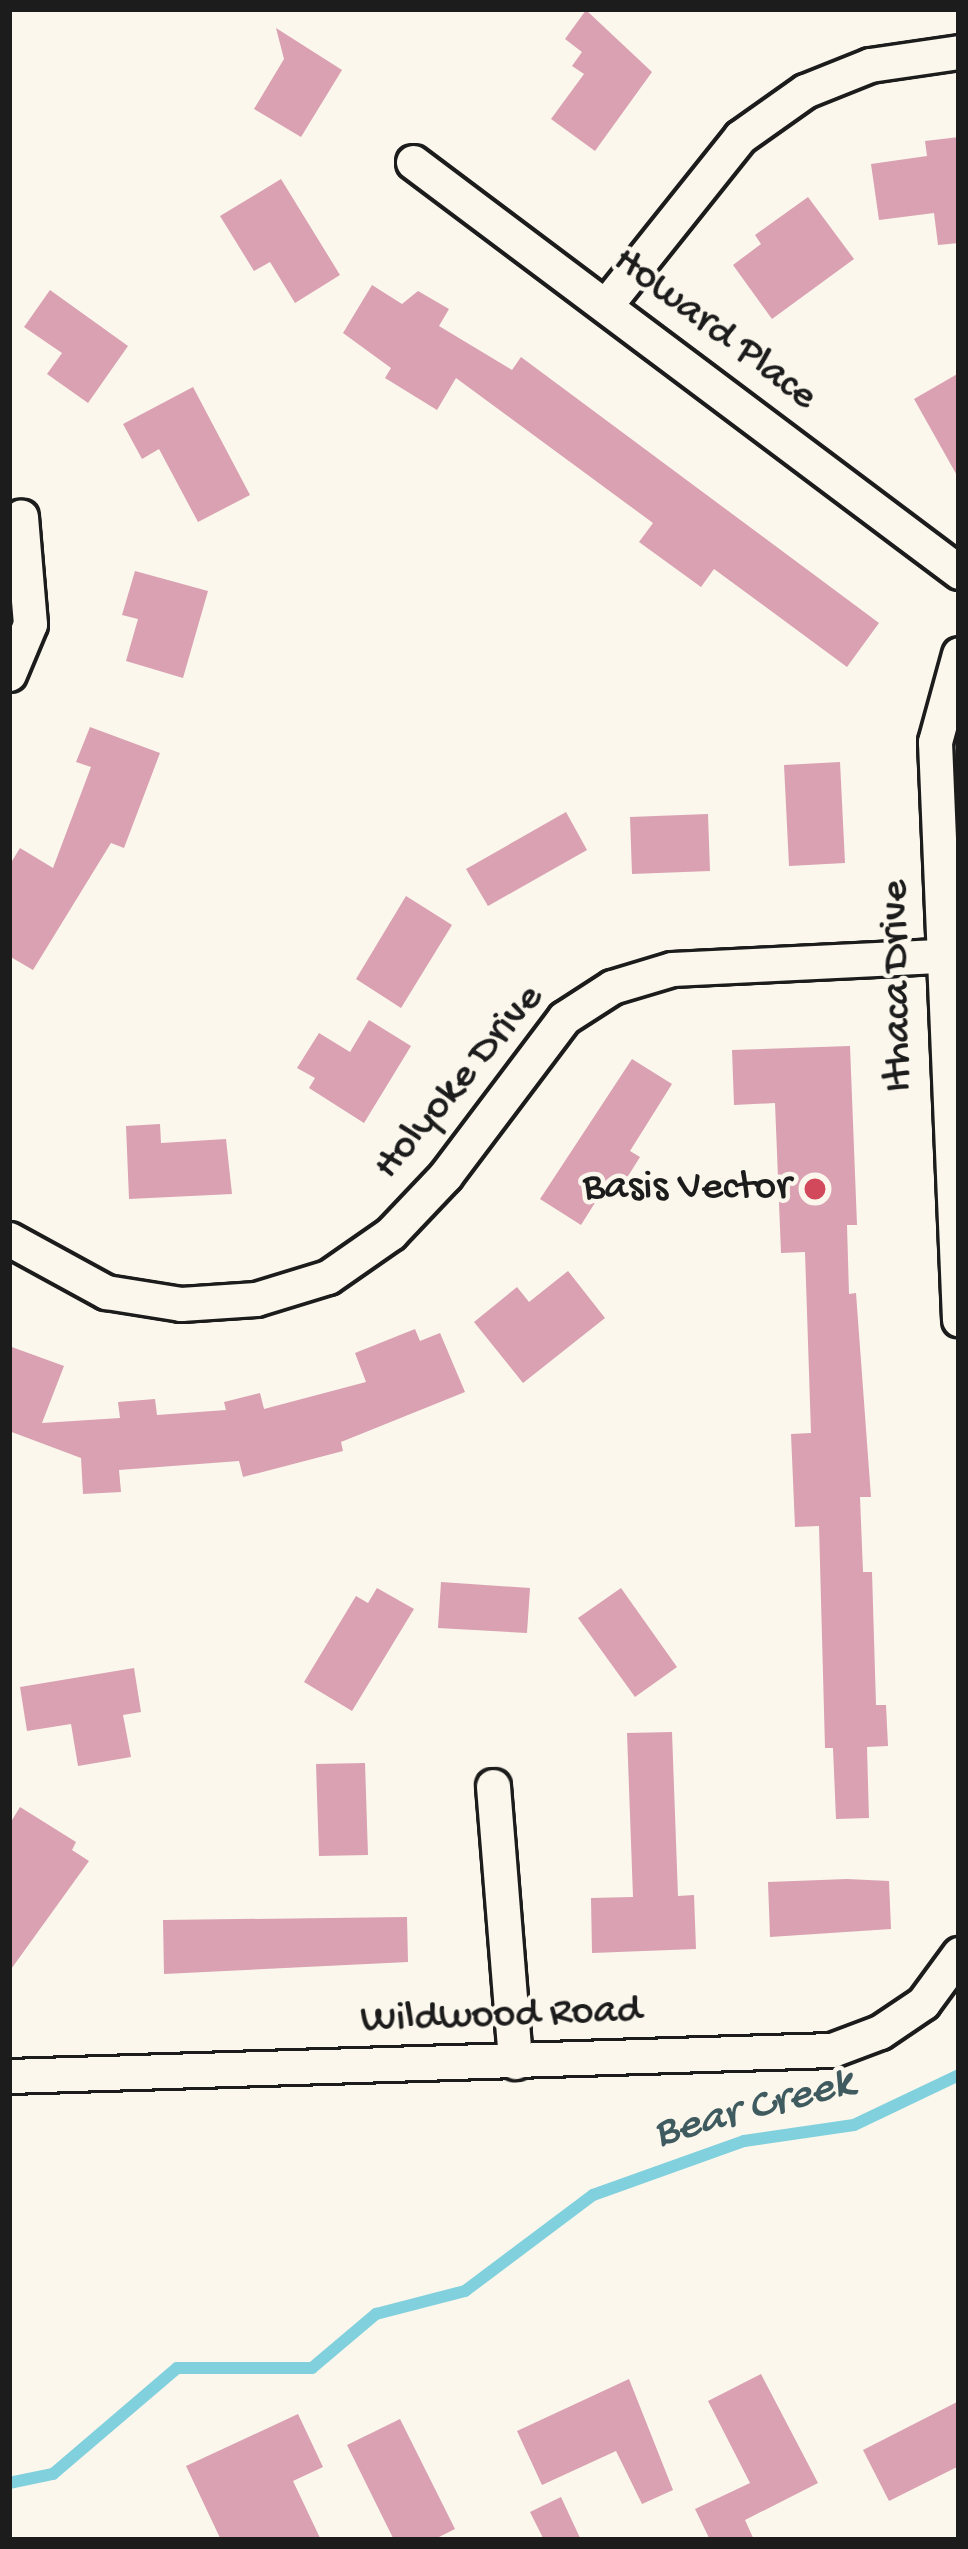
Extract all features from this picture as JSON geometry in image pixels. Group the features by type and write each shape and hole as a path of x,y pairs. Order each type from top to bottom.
{"street":[{"path":"606,304 740,137 772,114 805,91 870,65 959,52"},
{"name":"Howard Place","path":"413,162 959,572"},
{"path":"9,674 30,624 21,516"},
{"name":"Ithaca Drive","path":"959,654 935,742 938,956 959,1319"},
{"name":"Holyoke Drive","path":"9,1239 106,1292 181,1304 256,1299 328,1277 392,1233 446,1176 564,1018 612,987 672,969 938,956"},
{"path":"493,1786 515,2062"},
{"name":"Wildwood Road","path":"9,2076 832,2050 880,2032 923,2002 959,1954"}],"building":[{"path":"586,10 652,72 595,151 551,119 584,74 572,66 582,52 565,39"},
{"path":"276,28 342,70 301,137 254,109 284,59"},
{"path":"959,137 959,243 938,245 934,213 879,220 871,164 927,156 925,141"},
{"path":"281,179 340,275 295,303 270,262 254,271 220,216"},
{"path":"808,197 854,259 772,319 733,265 761,244 755,235"},
{"path":"372,285 402,304 418,291 449,309 439,326 512,370 521,357 879,623 847,667 714,569 701,587 639,542 653,523 456,378 437,410 385,378 391,368 343,333"},
{"path":"50,290 128,346 88,403 47,374 62,353 24,327"},
{"path":"959,373 959,479 914,399"},
{"path":"193,387 250,495 198,522 159,449 142,459 123,424"},
{"path":"135,571 208,591 183,678 126,661 138,619 122,615"},
{"path":"90,727 160,753 124,848 111,843 33,970 9,956 9,866 20,848 53,868 91,767 76,762"},
{"path":"840,762 845,863 789,866 784,765"},
{"path":"566,812 587,850 488,906 466,869"},
{"path":"708,814 710,871 632,874 630,817"},
{"path":"406,896 452,925 401,1008 356,979"},
{"path":"369,1020 411,1046 364,1123 309,1088 315,1078 297,1068 319,1033 350,1052"},
{"path":"850,1046 857,1225 847,1225 849,1294 856,1293 871,1497 860,1497 863,1572 872,1572 876,1705 886,1705 888,1746 867,1747 869,1818 836,1819 833,1748 825,1748 819,1526 795,1527 791,1434 811,1433 805,1252 781,1253 775,1103 734,1105 732,1050"},
{"path":"632,1059 672,1084 630,1151 640,1157 615,1197 603,1190 581,1225 540,1199"},
{"path":"160,1124 161,1143 226,1139 232,1194 129,1199 126,1126"},
{"path":"568,1271 605,1318 523,1383 474,1322 517,1287 529,1302"},
{"path":"415,1329 420,1341 440,1333 465,1392 341,1442 343,1451 243,1477 239,1461 119,1470 121,1492 83,1494 81,1458 9,1431 9,1346 64,1366 42,1423 120,1418 118,1402 155,1399 157,1415 226,1410 224,1402 260,1393 264,1409 366,1382 355,1353"},
{"path":"441,1582 530,1588 527,1633 438,1628"},
{"path":"377,1588 414,1609 352,1711 304,1682 356,1596 368,1603"},
{"path":"621,1588 677,1667 635,1697 578,1618"},
{"path":"134,1668 141,1712 123,1715 131,1757 78,1766 71,1724 27,1731 20,1687"},
{"path":"672,1732 678,1896 694,1895 696,1949 592,1953 591,1898 633,1897 627,1733"},
{"path":"365,1763 368,1855 319,1856 316,1764"},
{"path":"20,1807 76,1842 72,1850 89,1861 9,1972 9,1825"},
{"path":"889,1881 891,1929 770,1937 768,1882"},
{"path":"407,1917 408,1962 164,1974 163,1920"},
{"path":"761,2374 818,2483 745,2520 754,2540 710,2540 695,2509 750,2483 708,2401"},
{"path":"629,2379 673,2490 642,2504 616,2451 542,2485 517,2431"},
{"path":"959,2401 959,2466 889,2501 863,2450"},
{"path":"298,2414 323,2467 293,2481 321,2540 221,2540 186,2466"},
{"path":"400,2419 455,2529 433,2540 394,2540 347,2445"},
{"path":"561,2497 581,2540 544,2540 530,2512"}],"waterway":[{"name":"Bear Creek","path":"9,2483 53,2474 177,2368 312,2368 376,2314 465,2291 593,2195 744,2141 854,2125 959,2075"}],"place":[{"name":"Basis Vector","path":"815,1189"}]}
